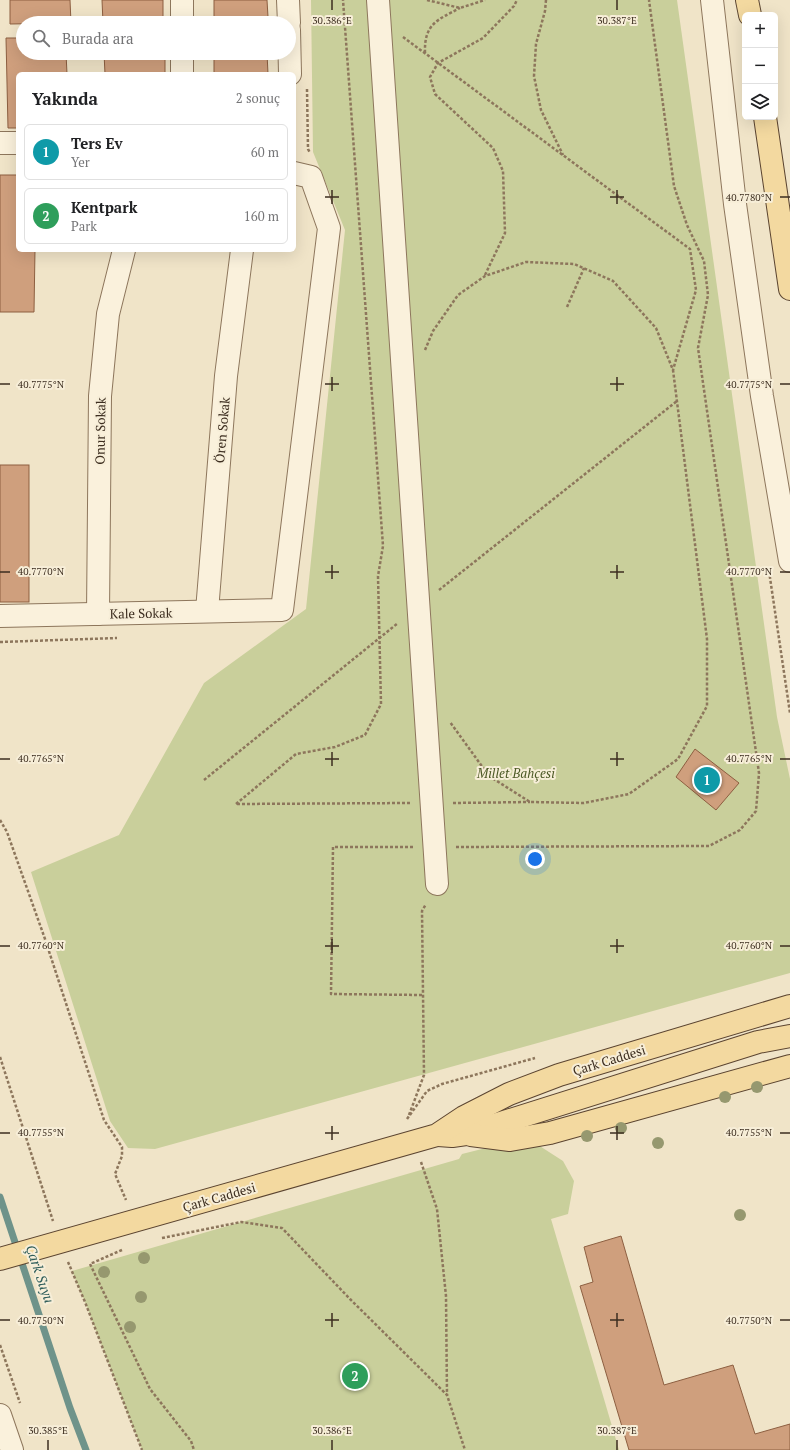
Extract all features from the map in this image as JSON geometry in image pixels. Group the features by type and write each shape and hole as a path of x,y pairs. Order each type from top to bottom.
{"main road":[{"path":"747,0 749,12"},
{"path":"765,120 790,289"},
{"name":"Çark Caddesi","path":"0,1259 437,1135 464,1117 508,1094 559,1075 790,1006"},
{"name":"Çark Caddesi","path":"437,1135 452,1136 466,1134 758,1042 790,1036"},
{"path":"466,1134 510,1140 550,1133 790,1066"}],"street":[{"path":"182,0 182,16"},
{"path":"288,0 289,16"},
{"path":"712,0 736,211 762,396 790,561"},
{"path":"378,9 436,884"},
{"path":"182,60 182,72"},
{"path":"294,60 298,80"},
{"path":"0,143 16,143"},
{"name":"Kale Sokak","path":"0,616 282,610 329,228 311,177 296,173"},
{"name":"Onur Sokak","path":"98,614 100,396 108,314 124,252"},
{"name":"Ören Sokak","path":"207,611 226,376 242,252"},
{"path":"0,1416 12,1450"}],"path":[{"path":"343,0 383,546 378,576 381,704 365,735 335,747 296,754 236,804 584,803 629,794 678,759 706,706 707,639 673,370 656,328 614,281 574,264 526,262 485,276 458,295 433,331 424,352"},
{"path":"427,0 460,8"},
{"path":"425,53 425,38 434,22 460,8 485,0"},
{"path":"485,276 504,233 502,171 493,148 435,94 430,77 438,63 483,38 514,6 517,0"},
{"path":"546,0 545,11 536,44 534,76 541,110 563,155"},
{"path":"422,995 331,994 333,847 708,846 740,830 756,811 759,773 698,348 708,295 704,261 687,225 674,186 649,0"},
{"path":"378,9 425,53 438,63 690,249 696,290 673,370"},
{"path":"298,80 308,149 311,156"},
{"path":"567,307 584,268"},
{"path":"0,642 123,638"},
{"path":"447,716 454,730 489,776 530,802"},
{"path":"0,820 7,832 45,939 104,1120 122,1147 122,1156 115,1174 127,1204"},
{"path":"0,1057 61,1242 86,1302 142,1450"},
{"path":"414,1164 427,1159"},
{"path":"196,1227 159,1238 241,1222 282,1228 350,1299 447,1395 465,1450"},
{"path":"126,1248 90,1264 150,1389 191,1441 194,1450"},
{"path":"0,1345 20,1405"}],"green space":[{"name":"Millet Bahçesi","path":"311,0 677,0 777,717 790,779 790,973 155,1149 128,1148 110,1121 31,872 119,835 204,683 306,609 345,230 313,152"},
{"path":"535,1143 563,1161 574,1181 568,1214 551,1219 619,1450 142,1450 72,1271 459,1159 462,1154 502,1144"}],"building":[{"path":"10,0 70,0 71,16 16,16 16,24 10,24"},
{"path":"102,0 163,0 163,16 103,16"},
{"path":"214,0 267,0 268,16 214,16"},
{"path":"6,38 16,38 16,60 66,60 67,72 16,72 16,128 8,128"},
{"path":"104,60 165,60 165,72 105,72"},
{"path":"214,60 267,60 268,72 214,72"},
{"path":"0,175 16,175 16,252 35,252 34,312 0,312"},
{"path":"0,465 29,465 29,602 0,602"},
{"path":"695,749 739,783 716,810 676,777"},
{"path":"621,1236 664,1385 733,1365 755,1434 790,1424 790,1450 629,1450 580,1286 593,1282 584,1247"}],"waterway":[{"name":"Çark Suyu","path":"0,1197 70,1408 86,1450"}],"place":[{"name":"Ters Ev","path":"707,780"},
{"name":"Kentpark","path":"355,1376"}]}
